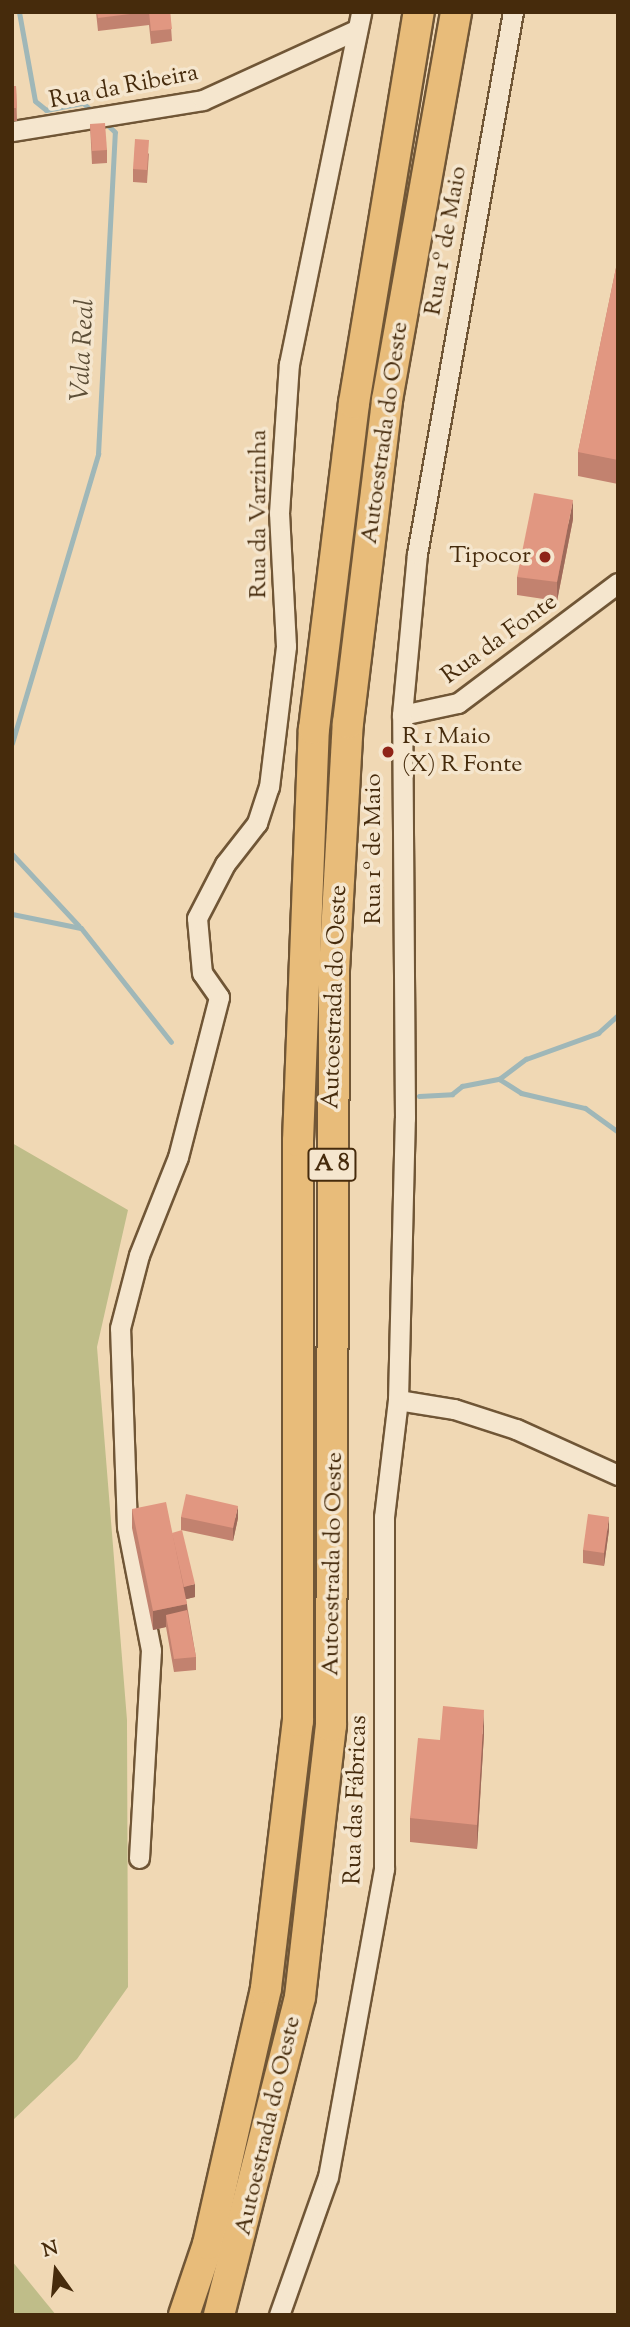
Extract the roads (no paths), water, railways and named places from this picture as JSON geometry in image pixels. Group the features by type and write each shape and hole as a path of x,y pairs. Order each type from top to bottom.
{"highway":[{"name":"Autoestrada do Oeste","path":"184,2315 208,2244 266,1988 298,1721 299,1102 314,729 354,403 419,12"},
{"name":"Autoestrada do Oeste","path":"219,2315 300,1997 331,1726 334,970 348,723 387,400 456,12"}],"street":[{"name":"Rua 1º de Maio","path":"398,1400 405,1118 402,715 419,540 513,12"},
{"name":"Rua da Ribeira","path":"12,131 203,100 358,21"},
{"name":"Rua da Varzinha","path":"139,1858 150,1650 127,1527 121,1328 143,1242 178,1157 219,997 202,973 197,918 225,864 257,823 269,787 286,646 279,513 289,364 358,21"},
{"name":"Rua da Fonte","path":"402,715 458,703 618,583"},
{"path":"398,1400 454,1409 516,1429 618,1475"},
{"name":"Rua das Fábricas","path":"279,2315 328,2177 384,1869 384,1517 398,1400"}],"waterway":[{"name":"Vala Real","path":"19,12 35,101 46,110 83,103 93,112"},
{"name":"Vala Real","path":"12,743 98,454 115,132 103,121"},
{"name":"Vala Real","path":"12,854 79,926"},
{"path":"12,914 81,928 171,1042"},
{"path":"419,1096 452,1094 462,1086 499,1079 526,1059 598,1033 618,1015"},
{"path":"499,1079 521,1093 585,1108 618,1132"}],"place":[{"name":"Tipocor","path":"545,557"},
{"name":"R 1 Maio (X) R Fonte","path":"388,752"}]}
